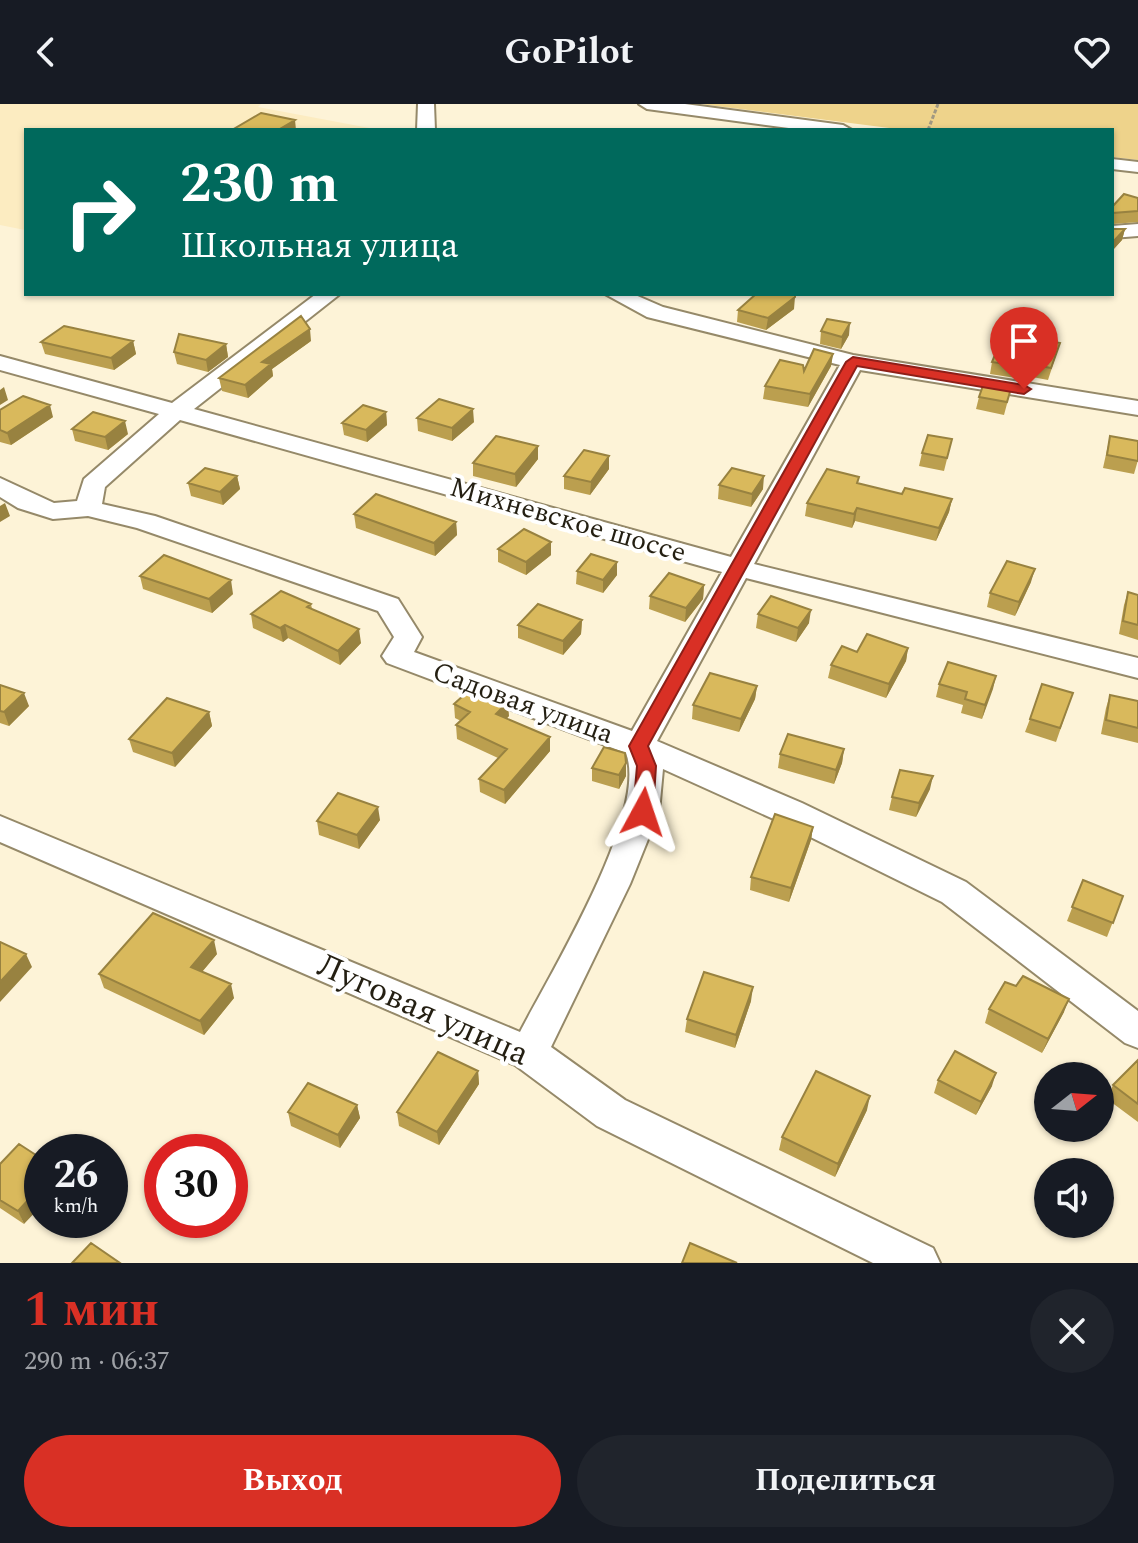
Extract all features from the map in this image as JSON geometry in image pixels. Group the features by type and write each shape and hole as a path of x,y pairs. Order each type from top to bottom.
{"street":[{"path":"426,104 426,128"},
{"path":"647,104 828,128"},
{"path":"1114,164 1138,167"},
{"path":"1114,232 1138,230"},
{"path":"0,486 27,503 53,511 88,508 93,484 177,411 326,296"},
{"path":"623,296 655,312 853,362 1138,408"},
{"path":"529,1053 613,884 643,812 647,766 639,746 853,362"},
{"name":"Михневское шоссе","path":"0,363 738,568 1138,668"},
{"name":"Садовая улица","path":"88,508 146,522 388,605 408,637 397,656 639,746 790,812 954,892 1138,1032"},
{"name":"Луговая улица","path":"0,828 529,1053 611,1113 918,1263"}],"path":[{"path":"929,128 938,104"}],"shaded area":[{"path":"0,104 261,104 258,107 369,128 24,128 24,230 0,225"},
{"path":"700,104 1138,104 1138,160 1114,157 1114,128 889,128"}],"building":[{"path":"261,113 295,120 281,128 235,128"},
{"path":"1124,194 1138,198 1138,211 1114,213 1114,205"},
{"path":"1114,229 1125,229 1114,241"},
{"path":"754,296 795,296 768,318 738,310"},
{"path":"301,316 310,329 262,362 271,364 245,385 219,378"},
{"path":"827,319 850,323 842,337 821,331"},
{"path":"64,326 133,341 111,358 41,342"},
{"path":"179,334 226,344 206,360 174,352"},
{"path":"1039,339 1060,343 1051,368 1030,364"},
{"path":"1000,343 1024,348 1018,366 992,362"},
{"path":"814,349 833,354 810,394 765,386 780,360 803,365 804,371"},
{"path":"985,380 1012,385 1007,402 979,397"},
{"path":"23,396 50,405 7,433 0,430 0,410"},
{"path":"439,399 473,409 452,428 417,418"},
{"path":"363,405 386,412 366,430 342,423"},
{"path":"93,412 125,421 105,437 72,429"},
{"path":"928,435 952,439 947,458 922,453"},
{"path":"496,436 538,446 515,474 473,463"},
{"path":"1110,436 1138,441 1138,461 1107,455"},
{"path":"584,450 609,456 591,482 564,476"},
{"path":"205,468 237,476 220,492 188,483"},
{"path":"732,468 764,476 752,494 719,485"},
{"path":"827,469 859,477 857,483 902,494 905,488 952,499 939,528 857,508 854,514 807,503"},
{"path":"376,494 456,522 434,543 354,514"},
{"path":"524,529 551,542 526,562 498,549"},
{"path":"591,554 617,562 603,580 577,571"},
{"path":"164,555 231,580 209,599 140,576"},
{"path":"1007,561 1035,569 1019,602 990,593"},
{"path":"669,573 704,585 686,608 650,596"},
{"path":"281,591 311,604 307,607 359,629 338,651 285,625 280,628 251,614"},
{"path":"1128,592 1138,595 1138,625 1123,621"},
{"path":"771,596 811,610 798,628 758,614"},
{"path":"538,604 582,620 563,641 518,625"},
{"path":"867,634 908,648 889,684 831,665 842,646 857,652"},
{"path":"948,662 996,676 985,705 965,699 967,692 939,684"},
{"path":"710,673 757,686 741,719 693,705"},
{"path":"1042,684 1073,693 1060,728 1030,719"},
{"path":"0,685 24,693 4,712 0,711"},
{"path":"474,686 508,702 496,714 550,737 504,790 479,779 507,749 456,725 470,712 454,704"},
{"path":"1110,695 1138,701 1138,728 1106,720"},
{"path":"167,698 209,712 172,753 129,739"},
{"path":"788,734 844,749 836,770 780,754"},
{"path":"604,747 625,753 626,763 619,775 592,768"},
{"path":"900,770 933,776 919,803 892,797"},
{"path":"338,793 378,807 357,835 317,821"},
{"path":"775,814 813,827 791,888 751,877"},
{"path":"1083,880 1123,896 1113,923 1072,907"},
{"path":"153,913 214,940 191,967 231,984 200,1021 99,974"},
{"path":"0,942 26,954 0,982"},
{"path":"704,972 753,987 736,1035 687,1019"},
{"path":"1023,976 1069,999 1048,1039 989,1009 1005,982 1016,986"},
{"path":"955,1051 996,1073 981,1102 938,1080"},
{"path":"438,1052 478,1071 437,1132 397,1112"},
{"path":"1138,1060 1138,1104 1114,1084"},
{"path":"816,1071 870,1096 838,1164 782,1137"},
{"path":"308,1083 357,1105 338,1135 288,1112"},
{"path":"19,1144 24,1147 24,1204 18,1211 0,1200 0,1164"},
{"path":"91,1243 120,1263 72,1263"},
{"path":"690,1243 737,1263 682,1263"}],"route":[{"path":"643,812 647,766 639,746 853,362 1024,389"}]}
